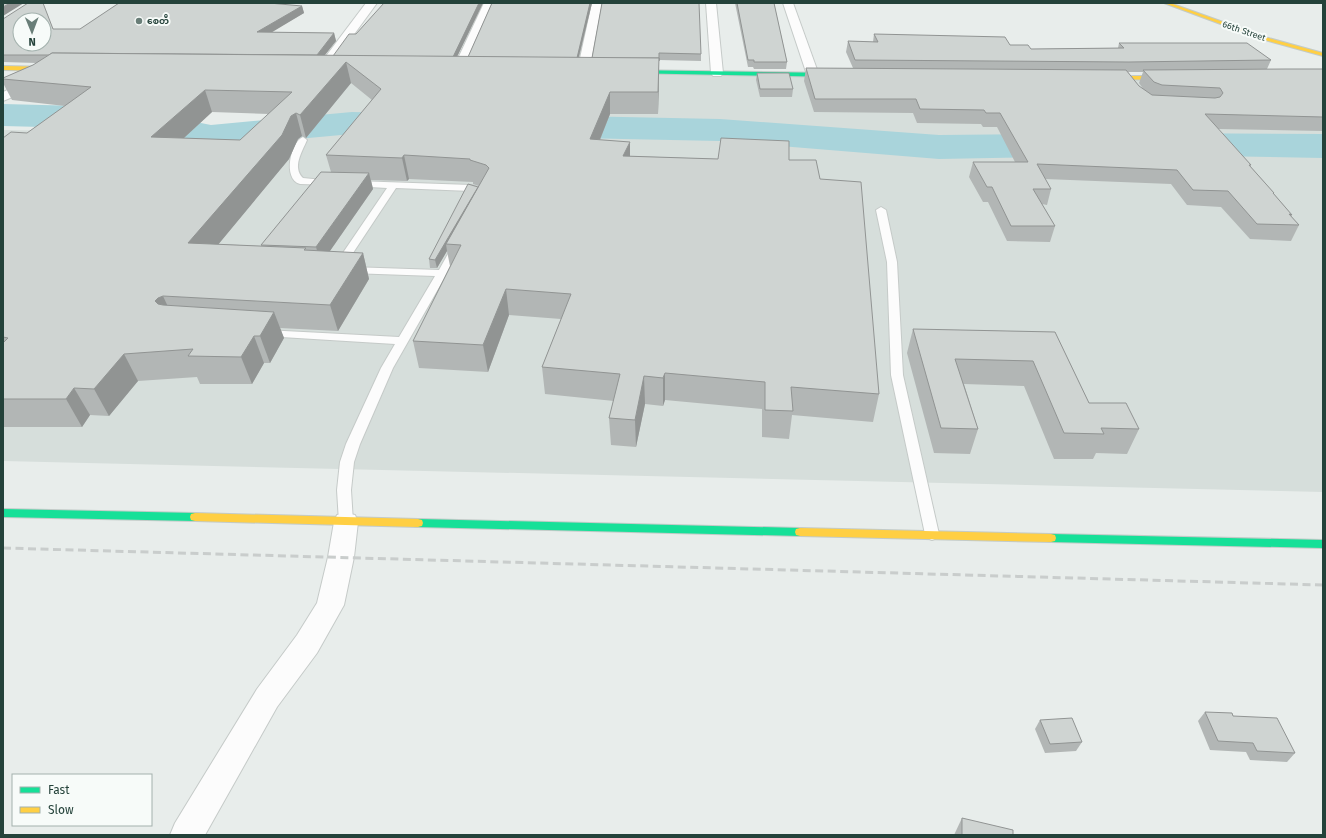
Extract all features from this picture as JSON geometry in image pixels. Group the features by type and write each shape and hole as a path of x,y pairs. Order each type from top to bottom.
{"street":[{"path":"317,70 372,3"},
{"path":"458,71 489,3"},
{"path":"583,72 597,3"},
{"path":"711,3 717,73"},
{"path":"788,3 813,75"},
{"name":"66th Street","path":"1166,3 1240,30 1301,50 1323,55"},
{"path":"3,68 62,69"},
{"path":"3,97 62,69"},
{"path":"317,70 336,71"},
{"path":"622,72 845,75"},
{"path":"1093,78 1180,78"},
{"path":"1125,78 1136,92"},
{"path":"3,514 1323,544"},
{"path":"187,835 267,698 307,644 330,605 341,557 346,522"}],"lane":[{"path":"303,140 293,161 296,177 300,181 478,189 486,192 486,196 482,204"},
{"path":"393,186 333,269 442,273"},
{"path":"881,210 892,262 897,375 932,534"},
{"path":"346,522 344,490 347,462 353,444 387,368 461,240"},
{"path":"253,332 403,341"}],"shaded area":[{"path":"350,72 1323,78 1323,142 985,141 317,118"},
{"path":"3,130 1323,148 1323,492 3,461"}],"building":[{"path":"3,3 10,3 3,7"},
{"path":"28,3 43,3 46,12 14,12"},
{"path":"119,3 269,3 302,6 257,32 334,33 317,55 52,53 49,55 3,55 3,19 12,13 12,52 52,52 52,26 53,29 80,29"},
{"path":"384,3 479,3 453,57 333,56 349,34 356,34"},
{"path":"492,3 590,3 577,58 468,57"},
{"path":"602,3 699,3 701,54 659,53 659,58 592,58"},
{"path":"737,3 774,3 787,62 754,62 754,60 748,60"},
{"path":"874,34 1005,37 1010,45 1028,45 1031,49 1124,48 1119,43 1247,43 1271,60 1129,62 855,60 848,41 878,42"},
{"path":"52,53 659,58 658,92 610,92 590,139 630,142 623,156 718,159 721,138 789,141 789,160 816,160 820,179 861,182 879,394 791,387 793,411 765,410 765,382 665,373 663,378 644,376 635,420 609,418 620,374 542,367 571,294 506,289 483,345 413,341 461,245 446,244 489,168 486,165 470,159 404,155 402,158 326,155 381,89 346,62 300,115 296,113 291,116 282,135 188,243 306,248 304,250 363,253 330,305 163,296 155,301 158,304 274,312 260,336 254,336 241,357 188,356 193,349 124,354 94,389 74,388 66,399 3,399 3,343 8,338 3,337 3,138 11,132 27,133 91,87 3,79 33,65","holes":["205,90 292,92 240,140 151,137"]},
{"path":"806,68 1126,70 1139,86 1152,95 1215,98 1220,97 1223,93 1220,88 1162,85 1154,82 1143,70 1323,69 1323,117 1205,114 1251,165 1249,165 1274,193 1299,225 1257,224 1228,191 1193,190 1177,170 1037,164 1051,189 1033,189 1055,226 1011,226 992,187 987,187 973,162 1028,162 1000,113 986,113 984,110 920,109 916,99 815,99"},
{"path":"757,73 789,73 793,89 760,89"},
{"path":"321,172 369,173 316,247 261,245"},
{"path":"468,184 478,187 435,260 429,259"},
{"path":"913,329 1055,332 1089,403 1126,403 1139,429 1101,428 1104,434 1064,433 1033,361 955,359 978,429 941,428"},
{"path":"1205,712 1232,713 1233,716 1277,718 1295,753 1257,751 1253,743 1218,741"},
{"path":"1072,718 1082,742 1050,744 1040,720"},
{"path":"962,818 1013,830 1013,835 962,835"}],"waterway":[{"path":"3,115 120,118 211,136 352,123 434,125"},
{"path":"525,126 720,130 939,147 1150,144 1323,146"}],"railway":[{"path":"3,548 1323,585"}],"traffic: fast":[{"path":"628,72 836,75"},
{"path":"3,513 195,517"},
{"path":"418,523 800,532"},
{"path":"1051,538 1323,544"}],"traffic: slow":[{"path":"1166,3 1263,38 1323,55"},
{"path":"3,68 54,69"},
{"path":"1102,78 1170,78"},
{"path":"195,517 418,523"},
{"path":"800,532 1051,538"}],"place":[{"name":"စေတီ","path":"139,21"}]}
